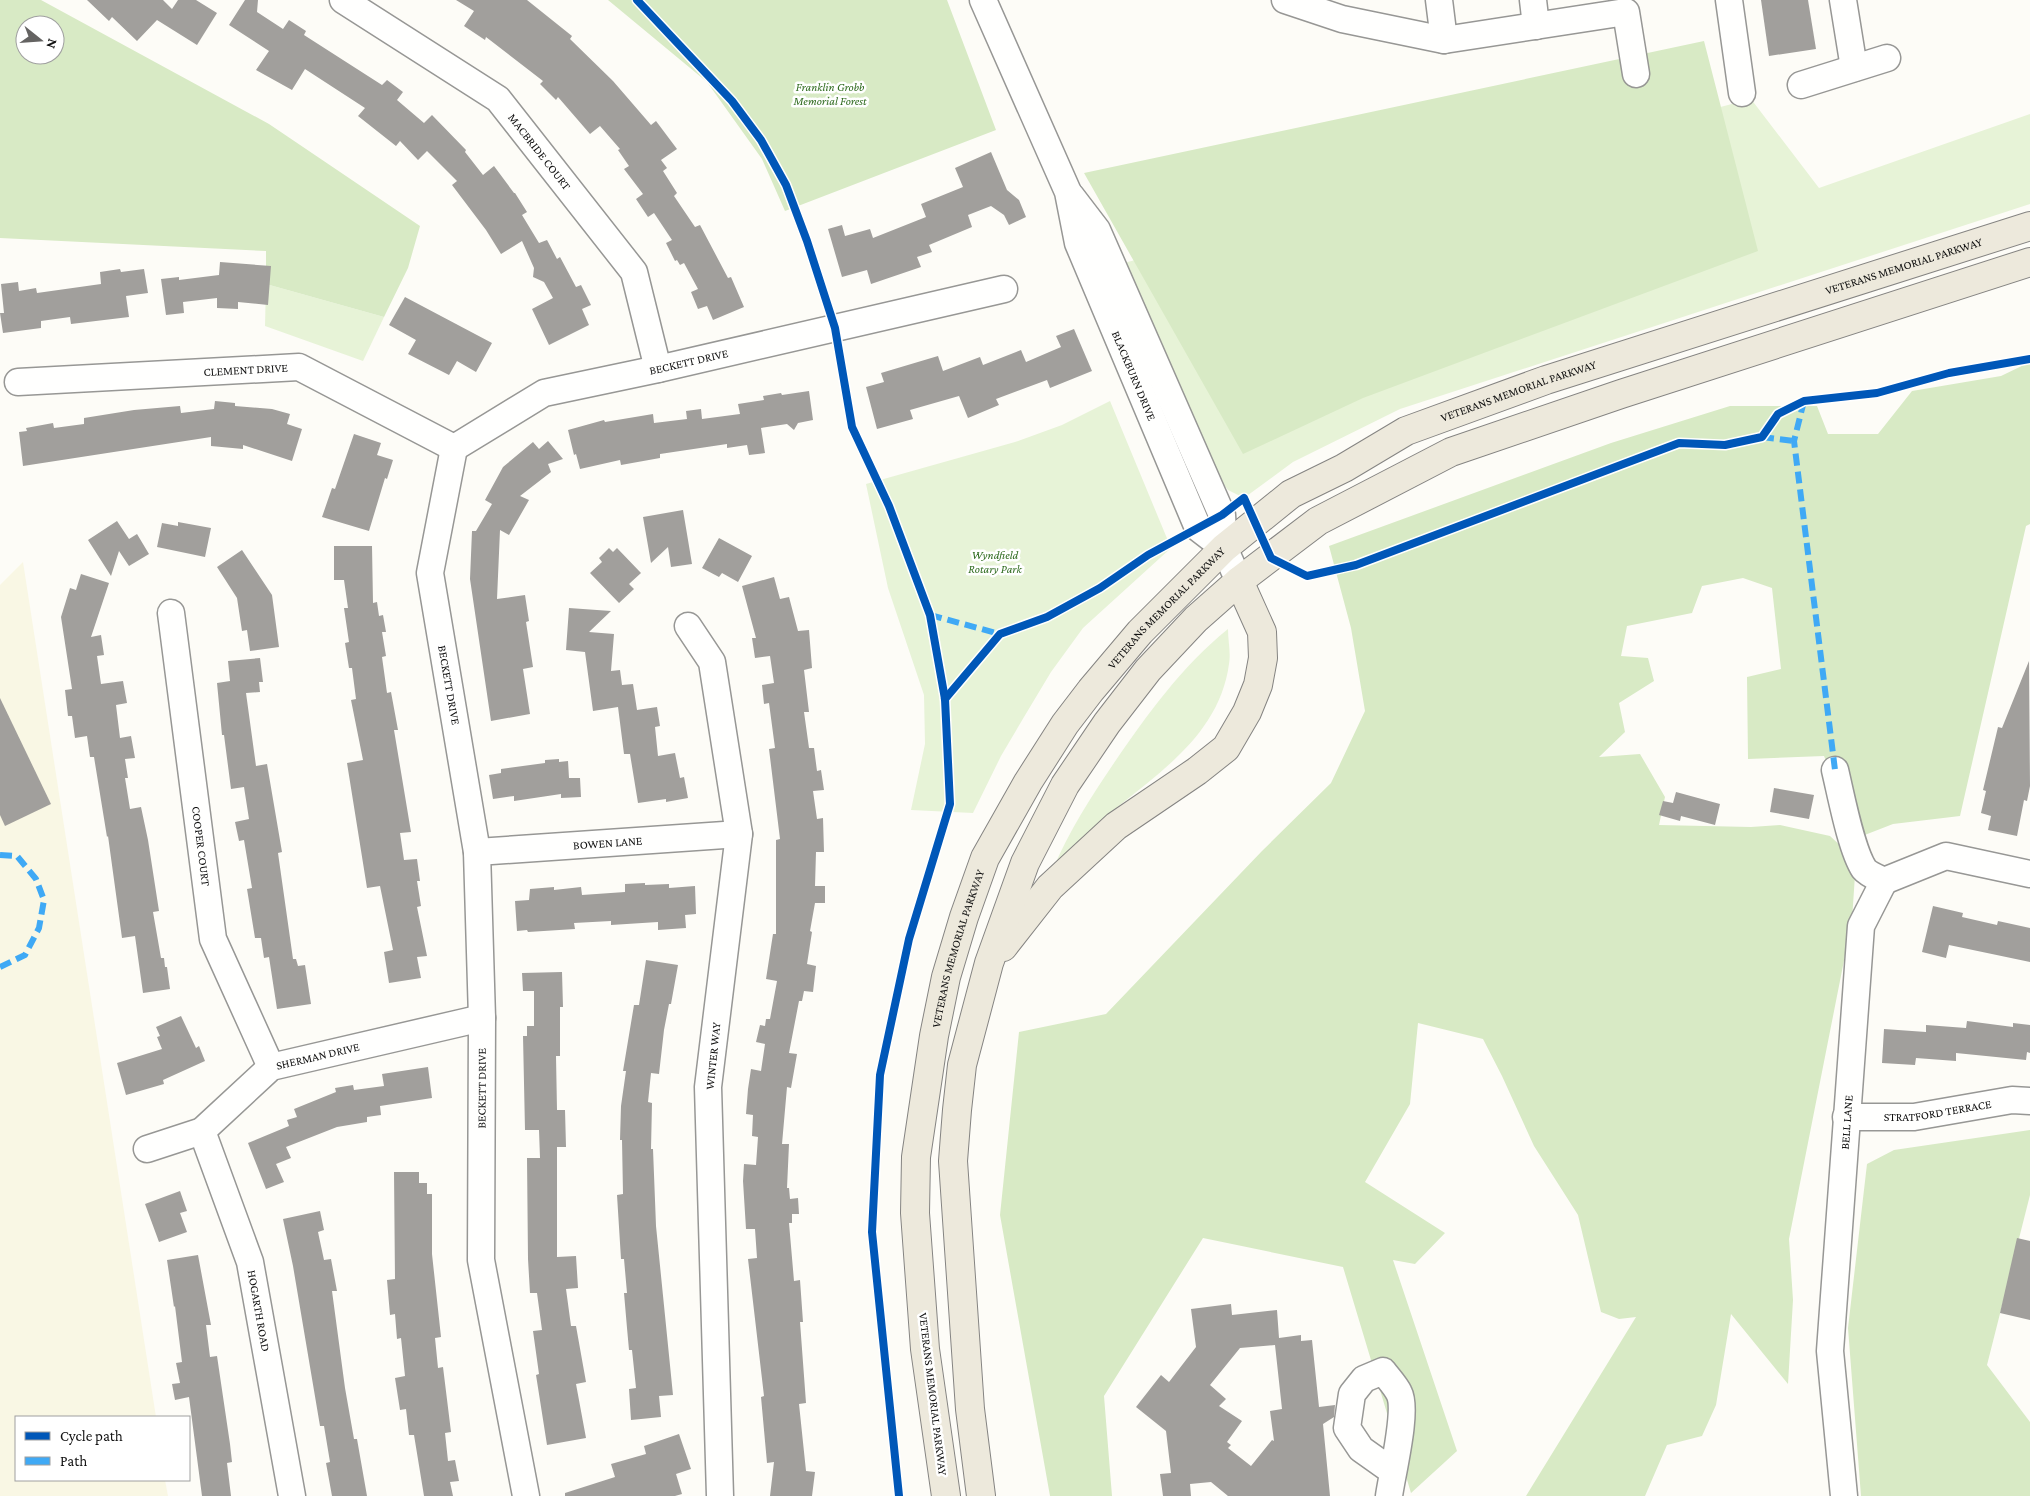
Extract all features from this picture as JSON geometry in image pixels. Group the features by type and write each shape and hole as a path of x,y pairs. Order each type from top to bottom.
{"main road":[{"name":"VETERANS MEMORIAL PARKWAY","path":"946,1496 925,1349 915,1213 916,1157 924,1094 946,977 964,917 985,858 1028,782 1065,724 1140,632 1224,548 1291,494 1344,468 1406,431 1546,380 2030,226"},
{"path":"981,1496 970,1410 953,1162 962,1065 989,963 1025,864 1065,785 1106,722 1148,670 1196,619 1239,581 1318,521 1451,452 1622,394 2030,262"},
{"path":"989,963 1050,887 1116,826 1197,771 1226,748 1247,712 1258,685 1263,658 1262,632 1239,581"}],"street":[{"name":"MACBRIDE COURT","path":"343,0 498,99 634,272 658,368"},
{"name":"BLACKBURN DRIVE","path":"983,0 1068,192 1097,230 1222,515 1224,548 1239,581"},
{"path":"1285,0 1344,10 1444,40 1536,26 1625,6 1636,74"},
{"path":"1439,0 1444,40"},
{"path":"1533,0 1536,26"},
{"path":"1729,0 1742,93"},
{"path":"1842,0 1854,68"},
{"path":"1801,85 1887,58"},
{"name":"BECKETT DRIVE","path":"526,1496 481,1260 482,1018 477,852 430,573 454,448 544,393 1004,289"},
{"name":"CLEMENT DRIVE","path":"18,382 299,367 454,448"},
{"name":"COOPER COURT","path":"171,613 213,939 271,1067"},
{"name":"WINTER WAY","path":"688,626 712,662 739,834 708,1087 720,1496"},
{"path":"1835,770 1856,849 1862,864 1865,870 1884,881 1946,856 2030,874"},
{"name":"BOWEN LANE","path":"477,852 739,834"},
{"name":"BELL LANE","path":"1844,1496 1830,1351 1861,926 1884,881"},
{"name":"SHERMAN DRIVE","path":"148,1149 202,1132 271,1067 482,1018"},
{"name":"STRATFORD TERRACE","path":"1846,1117 1914,1116 2012,1100 2030,1101"},
{"name":"HOGARTH ROAD","path":"202,1132 250,1262 292,1496"}],"shaded area":[{"path":"23,562 156,1416 15,1416 15,1481 165,1481 168,1496 0,1496 0,585"}],"green space":[{"path":"0,0 41,0 269,124 420,226 408,268 384,317 266,284 266,251 0,238"},
{"name":"Franklin Grobb Memorial Forest","path":"608,0 947,0 996,130 785,211 762,159 707,82"},
{"path":"1704,41 1758,251 1363,398 1243,454 1084,173"},
{"path":"1751,99 1819,188 2030,114 2030,204 1400,409 1293,462 1244,498 1228,490 1215,473 1120,264"},
{"path":"266,284 384,317 363,361 265,326"},
{"path":"2030,362 2030,524 2026,526 1960,816 1893,824 1857,838 1824,756 1748,759 1747,677 1781,669 1772,588 1743,578 1702,586 1692,613 1627,626 1621,656 1648,658 1654,681 1619,703 1625,732 1599,757 1640,754 1665,797 1659,825 1751,827 1780,825 1830,836 1856,860 1852,920 1789,1239 1793,1300 1788,1384 1731,1314 1716,1405 1702,1436 1667,1445 1645,1496 1526,1496 1636,1317 1619,1319 1601,1312 1578,1215 1534,1146 1483,1039 1418,1023 1410,1104 1365,1182 1445,1233 1415,1264 1393,1260 1457,1451 1411,1493 1343,1267 1203,1238 1104,1396 1112,1496 1050,1496 1000,1215 1019,1032 1106,1014 1262,851 1331,783 1365,711 1351,628 1329,546 1611,443 1730,406 1817,406 1828,434 1878,434 1912,391 2001,376"},
{"name":"Wyndfield Rotary Park","path":"1110,401 1171,548 1083,628 1051,672 1024,717 1001,756 973,813 911,810 925,744 924,695 888,588 866,484 1015,442 1062,425"},
{"path":"1228,629 1230,660 1224,687 1215,709 1203,728 1173,761 1102,820 1053,869 1081,814 1139,727 1180,675 1211,643"},
{"path":"2030,1130 2030,1195 1987,1365 2030,1422 2030,1496 1861,1496 1848,1328 1867,1164 1894,1150"}],"building":[{"path":"87,0 163,0 172,9 178,0 196,0 217,13 197,45 157,20 137,41 112,17 109,21"},
{"path":"245,0 258,0 257,12 283,29 289,20 306,31 304,35 382,85 387,80 403,92 397,100 424,123 432,115 466,150 465,152 483,175 494,166 527,212 522,215 539,243 547,240 557,259 560,257 576,287 581,285 591,305 582,309 589,325 549,345 532,309 553,298 544,282 533,277 534,268 522,241 501,254 486,230 452,185 457,181 427,151 418,160 400,141 396,146 358,116 365,108 305,69 292,90 256,70 269,51 229,25"},
{"path":"456,0 527,0 572,36 570,39 613,81 651,125 656,121 677,149 661,160 667,168 663,171 677,193 674,196 695,227 700,225 728,278 731,277 744,307 713,320 707,306 698,309 691,292 698,289 684,263 680,265 677,260 675,261 666,243 672,240 654,213 648,217 636,199 643,194 624,169 629,166 618,150 620,149 600,126 590,134 558,97 556,100 540,84 543,81 486,37 485,40 464,26 474,11"},
{"path":"1761,0 1808,0 1816,49 1769,56"},
{"path":"991,152 1007,190 1019,200 1026,217 1009,225 1004,215 991,206 968,215 972,227 929,245 932,252 917,257 921,267 871,284 867,270 842,277 828,229 842,225 845,236 870,229 873,238 926,217 921,204 963,187 955,168"},
{"path":"220,262 271,266 268,305 238,302 238,309 217,308 217,298 183,302 184,313 166,315 161,279 179,277 179,280 219,275"},
{"path":"120,269 121,272 144,269 148,293 126,296 129,317 71,324 70,317 41,321 41,328 3,333 0,313 4,313 1,284 18,282 19,291 36,288 37,293 101,284 100,272"},
{"path":"405,297 492,343 476,372 457,361 449,375 408,354 416,340 389,325"},
{"path":"1074,329 1092,371 1050,388 1047,380 996,399 999,405 968,418 959,396 910,410 913,419 877,429 866,387 884,382 881,373 938,356 943,371 980,357 983,365 1021,350 1026,362 1061,347 1056,336"},
{"path":"809,391 813,420 798,423 794,430 787,424 761,428 765,453 749,455 747,445 727,448 727,444 660,454 660,458 621,465 620,460 580,469 576,454 574,455 568,430 604,420 605,422 653,414 654,423 687,419 686,411 701,409 702,419 740,414 738,404 764,400 763,396"},
{"path":"215,401 235,403 235,406 272,409 290,414 287,424 302,429 292,461 243,445 243,449 211,446 211,437 23,466 19,432 27,431 26,428 53,423 54,428 84,424 84,418 134,410 180,406 181,413 214,409"},
{"path":"354,434 381,443 377,455 393,460 387,479 385,478 369,531 322,517 332,488 335,489"},
{"path":"548,441 563,459 548,464 551,472 520,496 529,500 509,535 500,530 497,599 525,595 529,621 526,622 533,667 523,669 530,714 491,721 470,579 472,531 476,531 492,504 485,500 503,467 533,442 539,449"},
{"path":"683,510 692,564 671,567 668,547 651,563 643,517"},
{"path":"117,521 129,539 137,534 149,554 129,566 119,551 111,576 88,540"},
{"path":"178,522 211,528 205,557 157,547 162,523 178,526"},
{"path":"719,538 752,556 738,582 722,573 719,577 702,568"},
{"path":"334,546 372,546 373,603 377,602 379,616 383,615 386,632 382,632 386,656 382,657 387,693 391,692 398,730 394,730 411,832 400,833 404,860 417,859 420,881 417,881 421,906 417,907 427,956 417,957 421,978 389,983 384,952 393,950 380,886 367,888 347,763 363,760 351,700 356,699 352,668 349,668 345,643 349,642 344,608 348,608 344,580 334,580"},
{"path":"609,548 613,552 617,548 641,573 629,584 634,589 619,603 590,573 602,562 599,558"},
{"path":"242,550 272,595 279,647 250,651 247,630 242,631 237,598 217,567"},
{"path":"81,574 109,583 91,637 101,635 104,655 97,656 101,684 123,681 127,703 116,705 120,738 131,736 135,758 125,759 128,778 125,778 130,809 141,807 159,911 153,912 161,958 164,958 165,967 167,967 170,989 143,993 135,936 122,938 108,836 94,757 90,757 87,736 75,738 72,716 68,716 65,690 72,689 61,617 70,588 76,590"},
{"path":"774,577 780,599 789,597 798,631 809,630 812,668 804,670 809,712 804,712 809,748 814,748 817,771 821,770 824,790 813,791 817,819 823,818 824,852 816,852 815,886 825,886 825,903 815,903 810,931 812,932 807,964 816,966 813,992 804,991 802,1001 799,1001 789,1053 797,1054 791,1088 787,1087 782,1144 789,1144 787,1188 789,1188 790,1199 798,1198 799,1214 792,1214 792,1223 789,1223 794,1281 800,1280 803,1322 800,1322 806,1403 799,1404 806,1471 815,1472 812,1496 770,1496 774,1462 767,1463 761,1397 764,1396 748,1259 757,1258 755,1229 746,1229 743,1181 744,1164 756,1165 758,1137 752,1136 753,1115 746,1114 751,1069 761,1071 765,1044 756,1042 760,1025 765,1026 766,1019 770,1019 777,981 766,979 773,934 776,934 776,840 780,839 769,749 775,748 769,703 764,704 762,685 774,683 770,656 755,658 752,638 756,638 742,586"},
{"path":"569,608 611,611 589,632 614,634 611,671 620,670 622,685 633,684 637,710 657,707 660,726 655,727 658,756 675,753 680,778 684,777 688,798 666,802 666,799 638,803 630,754 624,754 618,707 593,711 585,652 566,650"},
{"path":"260,658 263,682 259,682 260,692 246,693 256,766 267,764 282,852 278,853 293,959 296,959 298,966 305,965 311,1004 277,1009 269,957 264,958 261,938 255,938 247,889 252,888 244,840 239,841 235,822 249,819 244,787 231,789 224,735 222,735 217,683 230,681 228,661"},
{"path":"2029,661 2030,786 2027,801 2024,800 2017,836 1988,830 1991,816 1981,813 1986,791 1983,790 1998,727 2002,728"},
{"path":"0,698 51,804 5,826 0,815"},
{"path":"559,759 559,762 568,761 569,778 580,778 581,797 561,798 561,794 514,801 514,796 493,799 489,775 501,773 501,769 545,763 545,760"},
{"path":"1774,788 1814,795 1809,819 1770,812"},
{"path":"1676,792 1720,804 1715,825 1681,816 1680,821 1659,815 1663,801 1673,803"},
{"path":"645,883 645,885 669,884 669,888 695,886 696,914 685,915 686,928 658,930 658,922 611,925 611,921 574,923 575,929 517,931 515,901 529,900 530,889 554,887 554,890 581,887 582,895 625,892 625,884"},
{"path":"1933,906 1963,913 1962,917 1997,925 1998,921 2030,928 2030,962 1949,945 1946,958 1922,952"},
{"path":"646,960 678,965 664,1030 659,1074 651,1073 648,1102 652,1103 651,1149 653,1149 656,1226 673,1395 659,1396 661,1417 631,1420 629,1389 636,1388 632,1350 629,1350 624,1293 627,1293 624,1259 621,1259 617,1195 623,1194 622,1140 620,1140 621,1106 626,1071 623,1071 634,1005 639,1005"},
{"path":"562,972 563,1007 560,1007 560,1056 556,1056 557,1110 565,1110 566,1147 557,1147 557,1257 576,1256 578,1288 566,1289 571,1326 576,1326 586,1382 576,1384 586,1438 547,1445 536,1375 539,1374 533,1331 542,1330 537,1293 530,1293 528,1259 527,1158 540,1158 539,1130 525,1130 523,1036 527,1036 527,1026 534,1026 534,991 523,991 522,973"},
{"path":"181,1016 196,1048 199,1046 205,1061 163,1080 164,1084 126,1095 117,1063 162,1049 157,1037 160,1036 156,1027"},
{"path":"1967,1021 2013,1027 2013,1023 2030,1025 2030,1053 2027,1052 2026,1060 1956,1053 1956,1061 1916,1058 1915,1065 1882,1063 1884,1029 1926,1032 1926,1025 1966,1028"},
{"path":"428,1067 432,1098 380,1106 381,1115 367,1117 367,1122 337,1127 286,1147 291,1158 276,1164 284,1182 266,1189 248,1143 289,1126 287,1120 297,1117 294,1109 336,1092 335,1088 353,1085 354,1090 384,1086 382,1074"},
{"path":"394,1172 419,1172 419,1183 427,1183 427,1194 432,1194 432,1254 441,1337 435,1338 438,1368 443,1367 451,1432 445,1433 448,1461 455,1460 459,1481 450,1482 453,1496 424,1496 414,1435 409,1435 406,1409 400,1410 395,1378 405,1376 401,1338 397,1339 395,1314 390,1315 387,1280 395,1279"},
{"path":"180,1191 187,1211 180,1213 187,1232 159,1242 145,1204"},
{"path":"320,1211 324,1230 318,1232 324,1260 331,1259 337,1291 332,1291 345,1388 354,1439 357,1439 367,1496 332,1496 326,1463 330,1462 324,1426 320,1426 293,1266 283,1219"},
{"path":"2017,1238 2030,1241 2030,1320 2000,1313"},
{"path":"198,1255 211,1325 206,1325 210,1357 217,1356 230,1444 232,1462 227,1463 231,1496 202,1496 189,1397 175,1400 172,1384 180,1383 176,1363 182,1362 167,1260"},
{"path":"1231,1304 1232,1315 1277,1310 1279,1338 1301,1335 1301,1341 1312,1340 1319,1407 1335,1405 1334,1417 1323,1424 1330,1496 1228,1496 1211,1482 1190,1484 1191,1496 1163,1496 1160,1474 1171,1473 1166,1431 1136,1407 1161,1375 1169,1382 1196,1347 1191,1309","holes":["1275,1345 1282,1409 1270,1411 1274,1441 1272,1440 1251,1466 1228,1448 1231,1445 1227,1442 1242,1421 1219,1406 1226,1399 1210,1385 1240,1348"]},
{"path":"679,1434 691,1469 676,1474 682,1494 675,1496 565,1496 565,1493 615,1477 611,1464 646,1454 644,1446"}],"marked path":[{"path":"1804,401 1794,441 1835,770"},
{"path":"1762,437 1794,441"},
{"path":"930,615 1000,634"},
{"path":"0,855 17,856 36,879 44,900 39,928 25,955 0,967"}],"cycle path":[{"path":"637,0 732,101 761,140 786,185 807,241 835,328 852,427 889,506 930,615 945,699 950,804 909,939 880,1075 872,1232 899,1496"},
{"path":"945,699 1000,634 1047,617 1100,588 1148,555 1222,515 1244,498 1271,558 1307,576 1356,565 1679,443 1725,445 1762,437 1778,414 1804,401 1877,393 1949,373 2030,359"}]}
